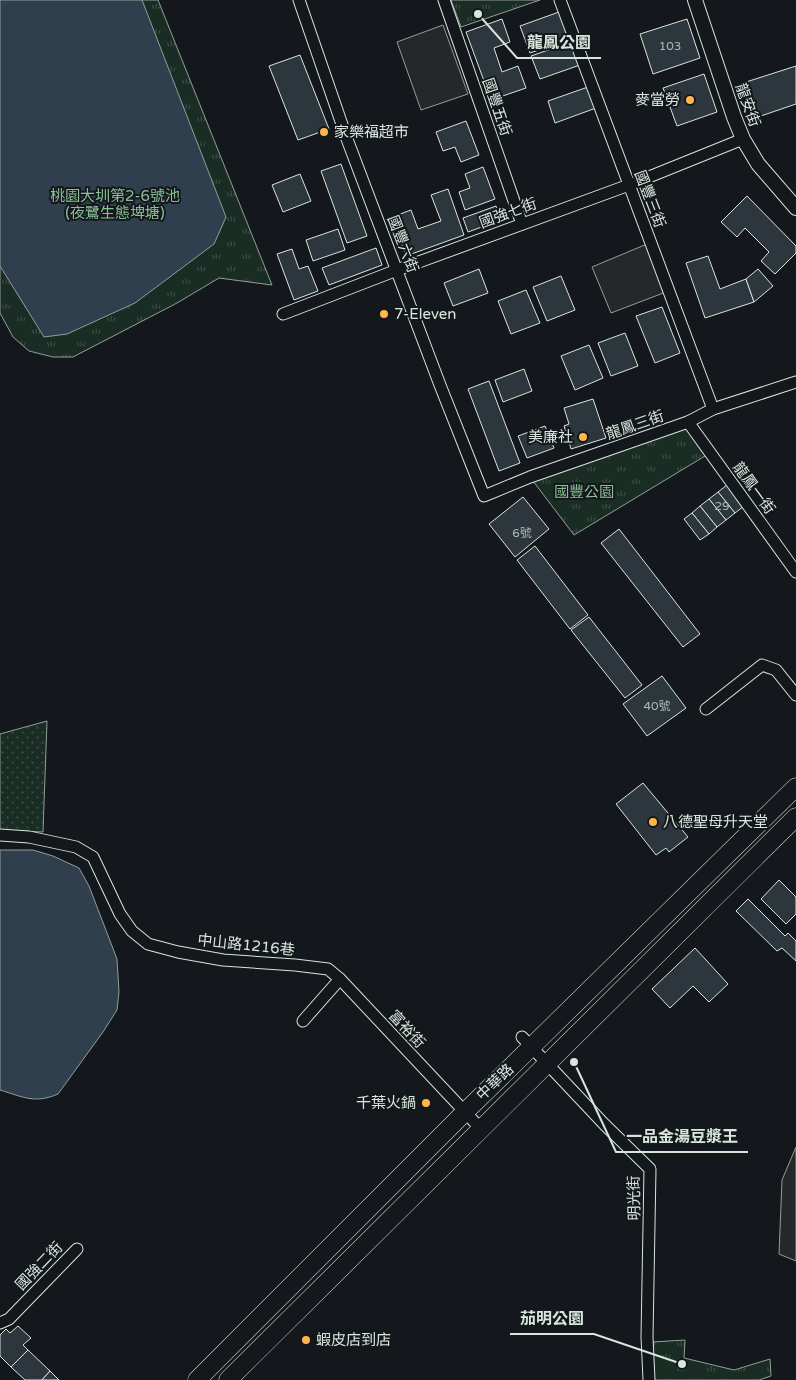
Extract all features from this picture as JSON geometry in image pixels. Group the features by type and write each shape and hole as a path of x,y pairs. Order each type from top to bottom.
{"main road":[{"name":"中華路","path":"197,1380 465,1112 527,1042 796,787"},
{"name":"中華路","path":"228,1380 796,817"}],"street":[{"name":"國豐五街","path":"444,0 522,224"},
{"name":"國豐三街","path":"560,0 713,409"},
{"name":"龍安街","path":"695,0 743,139 758,164 796,208"},
{"name":"國豐六街","path":"302,1 347,139 484,496"},
{"name":"國強七街","path":"283,314 397,270 629,186 743,139"},
{"name":"龍鳳三街","path":"484,496 530,477 688,422 713,409 796,382"},
{"name":"龍鳳一街","path":"688,422 796,572"},
{"path":"706,709 762,665 776,670 796,695"},
{"name":"中山路1216巷","path":"0,835 29,837 76,847 94,856 120,914 132,931 148,944 178,952 223,960 303,966"},
{"name":"富裕街","path":"303,966 328,969 340,979 481,1129"},
{"path":"303,1021 340,979"},
{"name":"明光街","path":"527,1042 650,1169 647,1338 649,1380"},
{"name":"國強二街","path":"0,1323 9,1319 77,1248"}],"green space":[{"name":"桃園大圳第2-6號池 (夜鷺生態埤塘)","path":"0,0 158,0 272,285 219,278 177,303 73,357 53,357 29,351 13,337 0,313"},
{"path":"451,0 540,0 461,27"},
{"name":"國豐公園","path":"688,422 710,453 574,535 530,477"},
{"path":"47,721 43,832 0,830 0,734"},
{"path":"685,1340 684,1358 734,1370 770,1359 771,1376 759,1380 654,1380 653,1342"}],"shaded area":[{"path":"443,25 468,94 421,110 397,42"},
{"path":"647,244 666,292 611,313 592,267"},
{"path":"796,1147 796,1261 779,1254 782,1180"}],"water":[{"name":"桃園大圳第2-6號池 (夜鷺生態埤塘)","path":"0,0 142,0 226,217 214,244 135,303 67,334 44,337 0,266"},
{"path":"0,850 33,850 53,856 79,868 89,886 117,959 119,992 117,1010 58,1094 42,1099 22,1097 0,1090"}],"building":[{"path":"559,12 569,40 530,53 520,26"},
{"path":"502,19 510,42 494,48 502,72 518,66 526,88 491,100 466,32"},
{"path":"687,19 700,58 653,74 640,34"},
{"path":"571,42 580,65 540,79 531,56"},
{"path":"300,55 329,129 298,140 269,66"},
{"path":"796,66 796,104 755,118 743,83"},
{"name":"麥當勞","path":"704,74 717,112 677,126 663,88"},
{"path":"588,87 596,108 555,123 548,101"},
{"path":"466,121 479,155 461,162 455,147 443,151 436,132"},
{"path":"341,164 367,236 347,243 321,171"},
{"path":"483,167 495,199 465,210 459,192 470,188 465,174"},
{"path":"300,174 311,201 283,212 272,185"},
{"path":"448,189 464,235 406,256 392,217 411,210 418,229 441,221 431,195"},
{"path":"747,196 796,246 796,253 775,274 761,261 769,252 745,228 737,237 721,222"},
{"path":"496,206 501,220 468,232 463,218"},
{"path":"338,229 345,250 313,261 306,240"},
{"path":"376,248 382,265 329,285 322,268"},
{"path":"292,249 299,269 308,266 318,291 294,300 277,254"},
{"path":"708,256 720,289 746,279 754,302 705,318 686,263"},
{"path":"479,269 488,293 453,306 444,283"},
{"path":"758,269 773,286 754,302 746,279"},
{"path":"561,276 575,310 547,321 533,287"},
{"path":"526,290 540,323 511,334 498,301"},
{"path":"662,307 680,353 655,363 636,316"},
{"path":"625,333 638,366 611,376 598,343"},
{"path":"589,345 603,378 575,390 561,356"},
{"path":"524,369 532,391 503,402 495,380"},
{"path":"489,381 520,463 499,471 468,389"},
{"path":"593,399 606,438 571,449 564,426 569,424 564,408"},
{"path":"545,426 554,448 527,458 518,436"},
{"path":"727,485 744,506 735,513 718,492"},
{"path":"718,492 735,513 726,520 709,499"},
{"path":"523,497 549,529 515,557 489,524"},
{"path":"709,499 726,520 717,527 700,506"},
{"path":"700,506 717,527 709,534 692,513"},
{"path":"692,513 709,534 700,540 684,519"},
{"path":"619,529 700,634 683,647 601,543"},
{"path":"535,546 588,615 570,629 517,560"},
{"path":"589,617 642,685 625,698 571,630"},
{"path":"662,676 686,708 647,736 623,704"},
{"name":"八德聖母升天堂","path":"643,783 688,837 669,852 666,848 656,855 616,804"},
{"path":"779,880 796,897 796,914 786,924 761,899"},
{"path":"748,899 785,936 788,933 796,941 796,961 782,948 777,951 736,911"},
{"path":"695,948 728,984 709,1002 693,986 670,1008 652,989"},
{"path":"18,1326 31,1338 23,1345 28,1350 11,1367 0,1356 0,1335 6,1329 10,1333"},
{"path":"28,1350 50,1371 42,1380 25,1380 11,1367"},
{"path":"50,1371 59,1380 42,1380"}],"place":[{"name":"龍鳳公園","path":"478,14"},
{"name":"麥當勞","path":"690,100"},
{"name":"家樂福超市","path":"324,132"},
{"name":"7-Eleven","path":"384,314"},
{"name":"美廉社","path":"583,437"},
{"name":"八德聖母升天堂","path":"653,822"},
{"name":"一品金湯豆漿王","path":"574,1062"},
{"name":"千葉火鍋","path":"426,1103"},
{"name":"蝦皮店到店","path":"306,1340"},
{"name":"茄明公園","path":"682,1364"}]}
